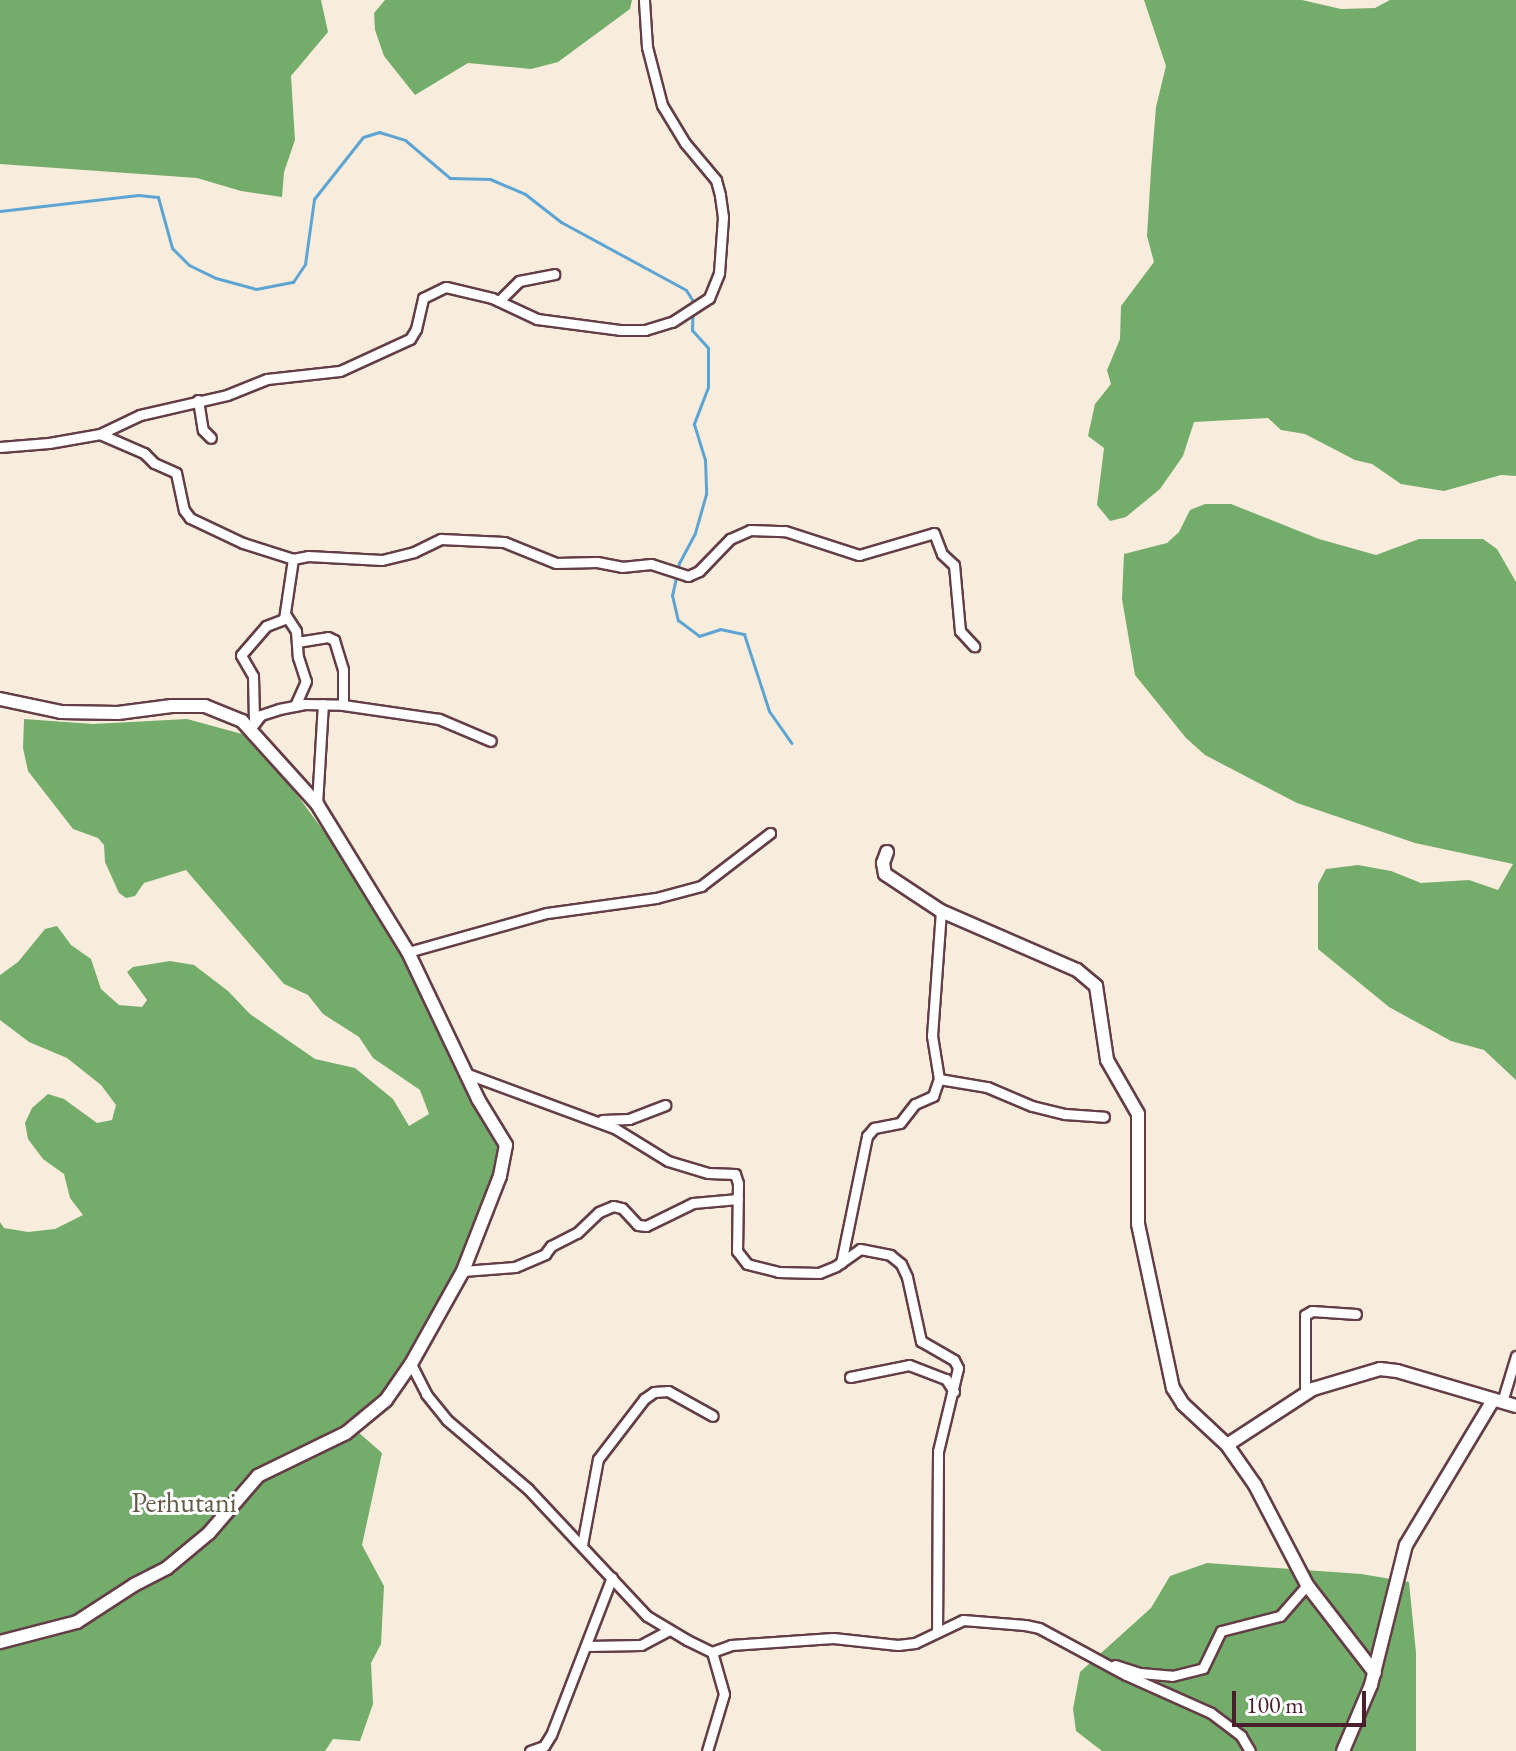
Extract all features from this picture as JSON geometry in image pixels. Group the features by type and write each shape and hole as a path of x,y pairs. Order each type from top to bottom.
{"street":[{"path":"0,447 100,434 140,415 227,395 281,376 340,371 367,356 388,352 414,335 420,303 436,289 455,287 499,301 537,319 621,330 658,327 709,298 719,280 723,207 716,180 685,143 662,105 647,47 644,0"},
{"path":"499,301 519,281 554,274"},
{"path":"198,400 203,430 211,438"},
{"path":"100,434 144,453 154,463 176,473 184,510 190,518 243,543 293,559 308,556 382,560 451,538 465,542 504,542 556,563 597,562 622,567 651,564 681,576 693,574 730,539 750,530 785,531 859,555 934,533 942,554 954,565 960,631 974,646"},
{"path":"254,726 253,676 241,655 262,630 282,620 293,559"},
{"path":"285,614 294,626 298,657 306,681 295,706"},
{"path":"297,642 328,637 334,640 343,670 343,705"},
{"path":"0,699 61,712 118,713 172,706 205,706 231,714 254,726 317,804 408,952 482,1106 504,1136 506,1154 463,1271 411,1364 386,1400 360,1424 258,1476 209,1533 178,1561 77,1622 0,1642"},
{"path":"317,804 323,704"},
{"path":"254,726 295,706 343,705 439,719 491,741"},
{"path":"408,952 547,913 656,898 701,886 770,833"},
{"path":"887,852 883,863 885,874 941,911 1077,970 1096,986 1107,1060 1138,1114 1140,1237 1173,1388 1183,1404 1227,1445 1255,1485 1307,1585 1375,1673"},
{"path":"841,1263 867,1136 874,1128 900,1123 915,1104 933,1096 939,1079 932,1036 941,911"},
{"path":"465,1073 616,1129 668,1161 708,1173 735,1174 737,1251 741,1261 756,1268 804,1274 825,1272 862,1249 890,1255 901,1264 907,1277 921,1341 957,1363 954,1392 938,1451 937,1630"},
{"path":"939,1079 987,1087 1022,1102 1065,1114 1104,1117"},
{"path":"595,1121 629,1119 665,1105"},
{"path":"463,1271 515,1267 545,1254 551,1246 577,1233 599,1212 613,1206 622,1208 638,1225 646,1226 693,1203 738,1199"},
{"path":"1305,1393 1305,1315 1312,1311 1356,1314"},
{"path":"1343,1751 1358,1722 1375,1673 1406,1545 1497,1401 1516,1356"},
{"path":"411,1364 426,1394 447,1420 514,1475 647,1616 712,1652 724,1694 707,1751"},
{"path":"850,1377 909,1365 946,1379 954,1392"},
{"path":"1227,1445 1305,1393 1371,1371 1389,1369 1516,1406"},
{"path":"582,1545 598,1459 644,1399 654,1392 668,1391 713,1416"},
{"path":"530,1751 544,1746 551,1735 612,1577"},
{"path":"1100,1661 1140,1673 1172,1676 1203,1668 1221,1631 1280,1616 1307,1585"},
{"path":"712,1652 731,1645 827,1638 906,1645 963,1620 1025,1625 1039,1628 1100,1661 1211,1713 1241,1736 1250,1751"},
{"path":"587,1646 641,1645 669,1630"}],"green space":[{"path":"0,0 321,0 328,32 291,76 295,140 284,172 282,197 241,191 197,178 0,164"},
{"path":"385,0 632,0 630,9 558,62 531,69 468,63 415,95 384,56 375,30 374,13"},
{"path":"1144,0 1302,0 1341,9 1375,8 1390,0 1516,0 1516,476 1501,475 1444,491 1401,484 1372,464 1355,460 1305,434 1281,430 1268,418 1194,422 1183,456 1160,489 1126,517 1110,521 1097,505 1104,448 1088,436 1095,404 1111,384 1107,370 1120,339 1121,306 1154,262 1147,236 1151,170 1156,107 1166,66"},
{"path":"1205,504 1231,504 1319,539 1376,555 1419,539 1483,539 1497,549 1516,582 1516,1080 1484,1050 1451,1041 1389,1007 1318,949 1318,884 1326,869 1358,865 1391,871 1421,883 1469,880 1498,890 1513,864 1415,843 1297,803 1205,755 1186,738 1135,675 1122,599 1124,554 1167,543 1179,532 1190,510"},
{"name":"Perhutani","path":"24,719 93,724 187,719 242,734 292,788 342,856 400,947 502,1149 472,1237 430,1321 384,1396 350,1425 382,1453 362,1545 384,1586 381,1644 371,1663 373,1704 360,1741 333,1739 325,1751 0,1751 0,1222 4,1228 28,1232 55,1229 83,1215 70,1198 64,1174 43,1159 28,1139 25,1123 32,1108 48,1094 64,1099 97,1123 112,1120 116,1105 101,1085 67,1058 29,1042 0,1020 0,975 18,962 45,929 57,926 71,945 91,959 101,989 119,1005 142,1007 147,1000 127,972 133,967 170,961 194,965 228,991 250,1014 315,1059 355,1068 393,1099 409,1126 429,1114 420,1090 373,1058 359,1037 323,1014 308,995 284,984 186,870 144,883 135,896 126,898 119,893 105,862 104,845 98,838 73,829 28,771 23,748"},
{"path":"1207,1563 1361,1574 1409,1582 1416,1653 1416,1751 1102,1751 1076,1731 1073,1709 1080,1672 1151,1608 1170,1576"}],"waterway":[{"path":"0,211 138,195 158,197 172,248 189,265 216,278 256,289 293,282 305,264 314,199 363,137 379,132 405,140 450,178 490,179 525,194 561,222 686,290 693,301 692,330 708,348 708,387 694,424 705,459 706,494 695,533 679,563 672,595 678,620 699,636 720,629 744,634 769,711 791,743"}]}
